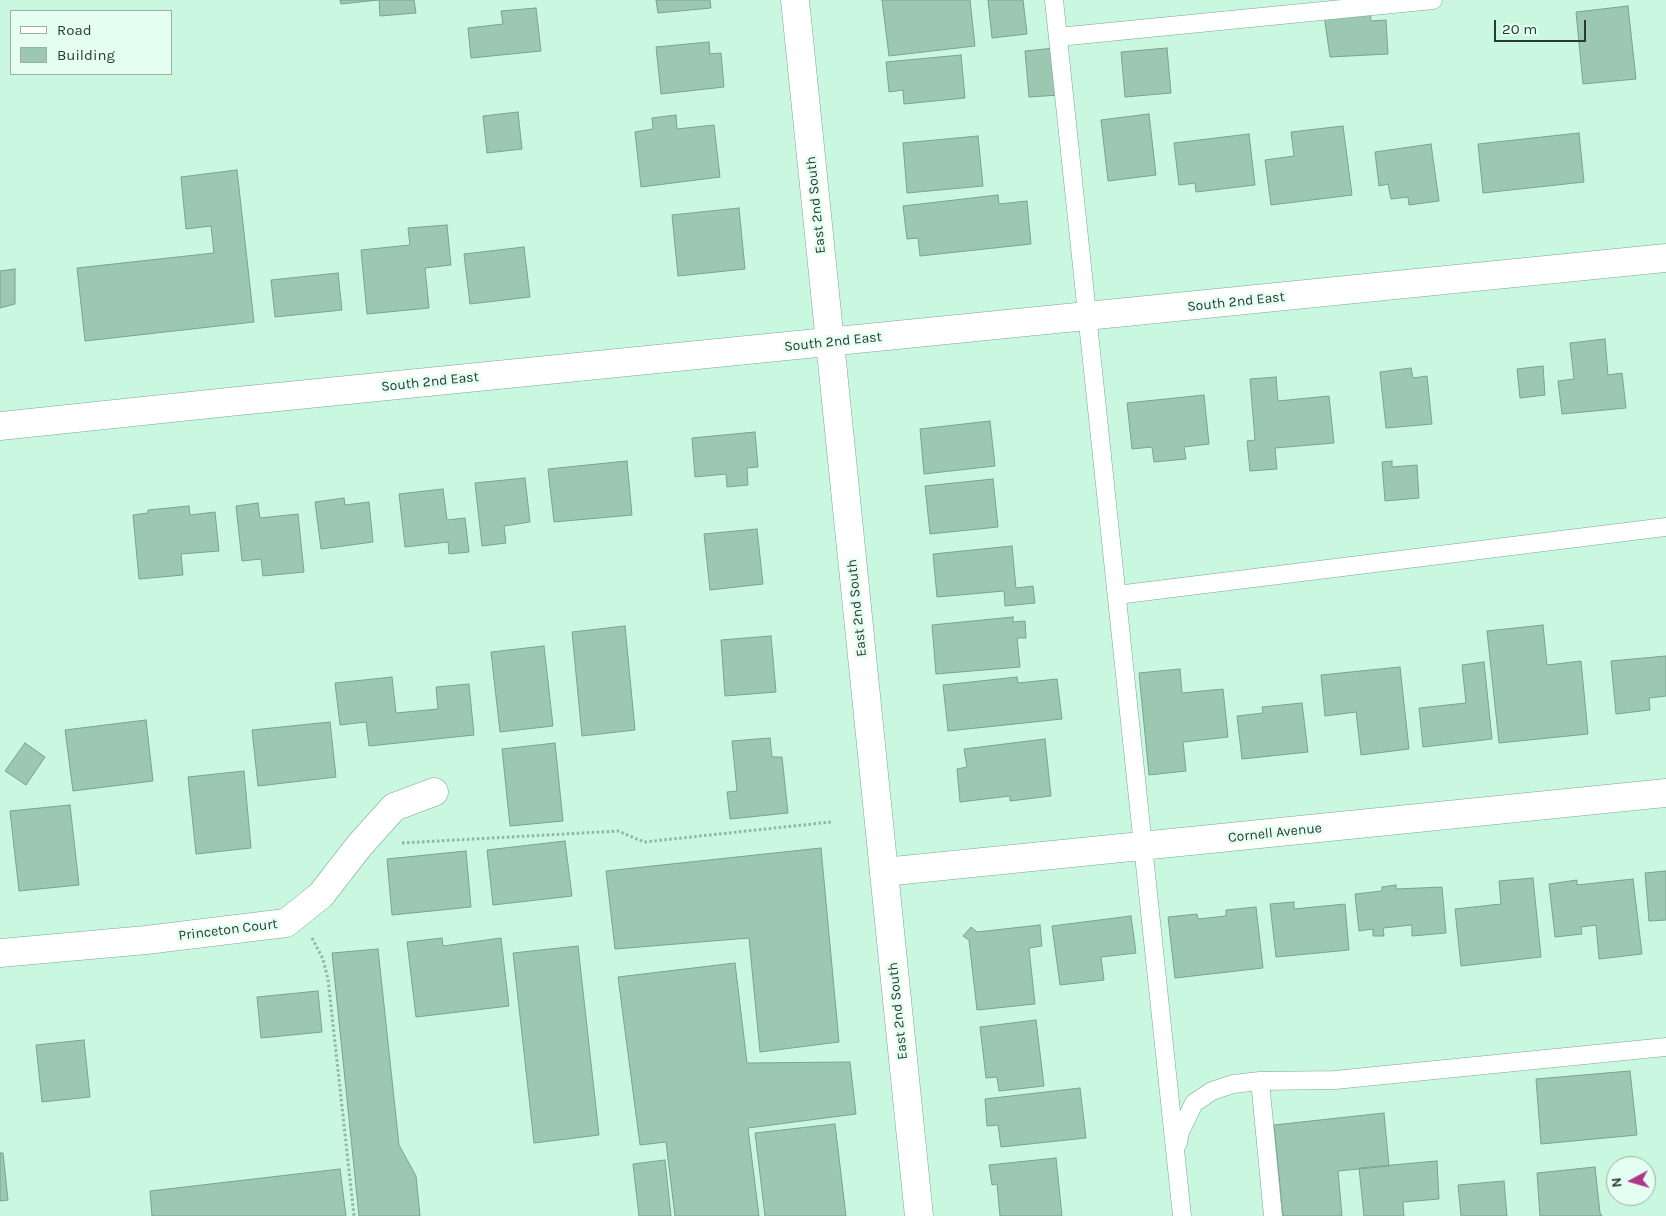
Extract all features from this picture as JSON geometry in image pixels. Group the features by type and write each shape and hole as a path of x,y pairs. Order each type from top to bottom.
{"street":[{"name":"East 2nd South","path":"795,0 919,1216"},
{"name":"South 2nd East","path":"0,426 1666,258"},
{"name":"Princeton Court","path":"0,953 146,940 286,923 321,895 394,807 434,792"},
{"name":"Cornell Avenue","path":"884,872 1666,793"}],"lane":[{"path":"1054,0 1182,1216"},
{"path":"1058,37 1433,0"},
{"path":"1117,595 1666,527"},
{"path":"1176,1156 1180,1132 1194,1103 1212,1091 1233,1084 1260,1081 1335,1080 1666,1047"},
{"path":"1260,1081 1273,1216"}],"path":[{"path":"397,844 618,830 644,842 831,822"},
{"path":"300,913 323,959 328,979 354,1216"},
{"path":"314,942 321,935"}],"building":[{"path":"340,0 378,0 341,4"},
{"path":"379,0 414,0 416,13 380,16"},
{"path":"656,0 710,0 711,8 658,13"},
{"path":"882,0 970,0 975,46 889,56"},
{"path":"988,0 1023,0 1027,34 992,38"},
{"path":"1628,6 1636,79 1583,84 1576,12"},
{"path":"536,8 541,51 471,58 468,28 503,24 501,11"},
{"path":"1370,9 1371,21 1386,20 1388,54 1330,57 1324,15"},
{"path":"709,42 710,54 721,53 724,87 661,94 656,47"},
{"path":"1055,48 1060,95 1029,97 1025,51"},
{"path":"1167,48 1171,93 1125,97 1121,52"},
{"path":"961,55 965,98 904,104 903,90 889,92 886,62"},
{"path":"518,112 522,149 487,153 483,116"},
{"path":"1149,114 1156,175 1108,181 1101,120"},
{"path":"676,115 677,129 714,125 720,177 641,187 635,132 653,129 652,118"},
{"path":"1343,126 1352,195 1271,205 1265,160 1294,156 1291,132"},
{"path":"1579,133 1584,182 1483,193 1478,144"},
{"path":"1249,134 1255,185 1196,192 1195,183 1179,185 1174,143"},
{"path":"978,136 983,186 907,193 903,143"},
{"path":"1431,144 1439,201 1409,205 1408,197 1391,199 1388,184 1379,186 1375,152"},
{"path":"237,170 254,322 85,341 77,268 214,253 211,226 186,229 181,177"},
{"path":"998,195 999,204 1027,201 1031,244 920,256 918,238 907,239 903,206"},
{"path":"739,208 745,269 678,276 672,215"},
{"path":"447,225 451,265 425,268 429,308 367,314 361,250 410,245 408,228"},
{"path":"524,247 530,297 470,304 464,254"},
{"path":"15,269 15,304 0,308 0,271"},
{"path":"338,273 342,310 275,317 271,280"},
{"path":"1605,339 1608,375 1622,373 1626,408 1562,414 1558,381 1574,379 1570,343"},
{"path":"1543,366 1545,395 1520,398 1517,369"},
{"path":"1411,368 1413,378 1427,376 1432,424 1386,428 1380,372"},
{"path":"1276,377 1278,401 1329,396 1334,443 1275,448 1277,469 1250,471 1247,441 1255,440 1250,379"},
{"path":"1204,395 1209,444 1184,447 1186,459 1154,462 1152,447 1132,449 1127,403"},
{"path":"990,421 995,466 924,474 920,429"},
{"path":"755,432 758,467 747,468 748,485 727,487 726,474 695,477 692,438"},
{"path":"627,461 632,515 554,522 548,469"},
{"path":"1392,461 1392,467 1417,465 1419,498 1385,501 1382,462"},
{"path":"525,478 530,522 504,526 506,543 482,546 475,483"},
{"path":"993,479 998,527 930,534 925,486"},
{"path":"443,489 447,520 465,518 469,552 449,554 448,542 405,547 399,494"},
{"path":"344,498 345,505 369,502 373,542 321,549 315,502"},
{"path":"258,503 260,518 298,514 304,572 263,576 261,559 242,561 236,506"},
{"path":"189,506 190,515 215,512 219,551 181,554 183,575 139,579 133,515 148,513 148,510"},
{"path":"757,529 763,584 710,590 704,534"},
{"path":"1012,546 1016,588 1033,586 1035,603 1005,606 1004,591 937,597 933,554"},
{"path":"1013,617 1013,622 1025,621 1026,638 1017,638 1020,667 936,674 932,625"},
{"path":"1543,625 1547,665 1581,661 1588,734 1499,743 1487,631"},
{"path":"625,626 635,730 582,736 572,632"},
{"path":"771,636 776,692 725,696 721,640"},
{"path":"544,646 553,726 500,732 491,652"},
{"path":"1666,656 1666,696 1649,698 1650,710 1616,714 1611,661"},
{"path":"1484,662 1492,739 1423,747 1419,708 1466,703 1462,665"},
{"path":"1400,667 1409,749 1361,755 1356,712 1325,716 1321,675"},
{"path":"1180,669 1182,693 1223,689 1228,737 1183,742 1186,771 1149,775 1139,673"},
{"path":"392,677 396,713 438,709 436,687 469,684 474,735 369,746 366,722 340,725 335,683"},
{"path":"1017,677 1018,683 1057,679 1062,719 948,731 943,685"},
{"path":"1302,703 1308,752 1242,759 1237,716 1263,713 1262,707"},
{"path":"146,720 153,781 73,791 65,730"},
{"path":"330,722 336,777 258,786 252,730"},
{"path":"770,738 772,757 782,757 788,813 730,819 727,792 737,791 732,741"},
{"path":"1045,739 1051,796 1010,801 1010,796 960,802 957,769 967,767 964,749"},
{"path":"25,743 45,757 26,785 5,771"},
{"path":"555,743 563,821 510,826 502,749"},
{"path":"244,771 251,848 196,854 188,777"},
{"path":"70,805 79,885 19,891 10,811"},
{"path":"565,841 572,896 493,905 487,850"},
{"path":"821,848 839,1042 760,1052 749,938 615,949 606,871"},
{"path":"466,851 471,907 392,915 387,859"},
{"path":"1666,871 1666,920 1649,921 1645,873"},
{"path":"1533,878 1541,957 1461,966 1455,909 1501,904 1499,881"},
{"path":"1633,879 1642,954 1599,959 1596,925 1581,927 1582,934 1555,937 1549,884 1577,880 1577,885"},
{"path":"1396,885 1396,889 1442,887 1446,933 1412,936 1412,925 1383,928 1384,936 1373,936 1373,929 1359,931 1355,894 1382,891 1382,887"},
{"path":"1294,902 1294,909 1345,904 1349,950 1276,957 1270,904"},
{"path":"1256,907 1263,968 1175,978 1168,917 1197,914 1198,919 1226,916 1226,910"},
{"path":"1131,916 1136,953 1101,957 1104,980 1060,985 1052,926"},
{"path":"1040,925 1042,946 1029,948 1035,1004 977,1010 969,940 963,936 971,927 977,932"},
{"path":"442,938 443,946 501,938 509,1006 416,1017 407,942"},
{"path":"578,946 599,1135 534,1143 513,953"},
{"path":"378,949 399,1145 416,1176 420,1216 359,1216 332,953"},
{"path":"735,963 747,1063 850,1062 856,1114 748,1128 759,1216 675,1216 666,1142 640,1145 618,977"},
{"path":"318,991 322,1032 261,1038 257,997"},
{"path":"1036,1020 1044,1086 999,1091 997,1077 986,1078 980,1027"},
{"path":"84,1040 90,1097 42,1102 36,1045"},
{"path":"1630,1071 1637,1135 1541,1144 1536,1079"},
{"path":"1080,1088 1086,1138 1001,1147 998,1125 987,1126 985,1099"},
{"path":"1384,1113 1389,1166 1338,1171 1342,1216 1283,1216 1274,1125"},
{"path":"835,1124 846,1216 765,1216 755,1133"},
{"path":"0,1153 3,1153 8,1200 0,1201"},
{"path":"1056,1158 1062,1216 1000,1216 997,1184 992,1185 989,1165"},
{"path":"665,1160 671,1216 639,1216 633,1164"},
{"path":"1437,1161 1439,1199 1403,1202 1404,1216 1364,1216 1359,1168"},
{"path":"1595,1167 1600,1213 1602,1216 1540,1216 1537,1173"},
{"path":"340,1169 346,1216 152,1216 150,1191"},
{"path":"1504,1181 1507,1216 1461,1216 1458,1185"}]}
